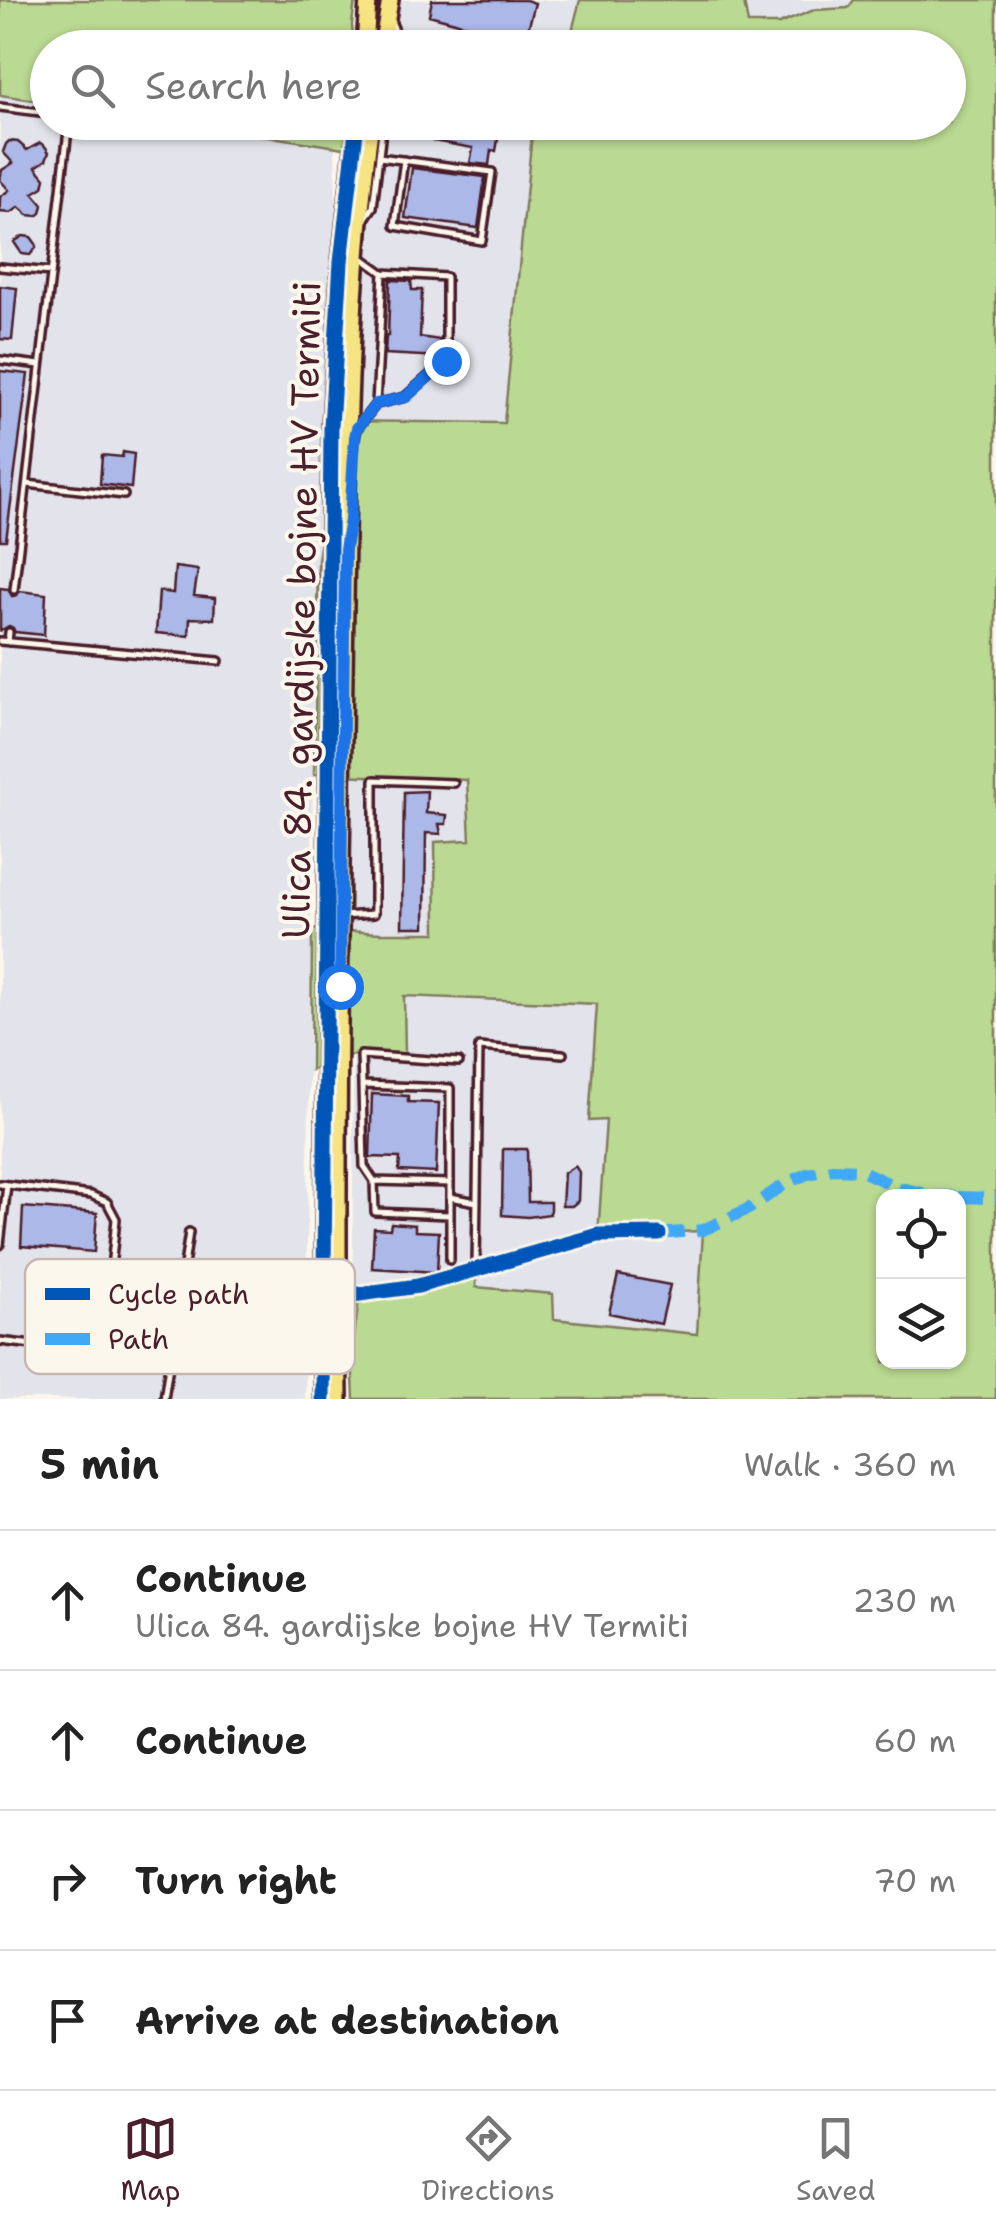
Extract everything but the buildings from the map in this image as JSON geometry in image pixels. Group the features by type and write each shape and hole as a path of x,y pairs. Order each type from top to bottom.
{"main road":[{"path":"366,30 368,0"},
{"name":"Ulica 84. gardijske bojne HV Termiti","path":"324,1259 331,427 340,280 355,140"},
{"name":"Ulica 84. gardijske bojne HV Termiti","path":"338,1259 347,425 356,253 370,140"},
{"name":"Ulica 84. gardijske bojne HV Termiti","path":"323,1374 323,1399"},
{"name":"Ulica 84. gardijske bojne HV Termiti","path":"339,1374 339,1399"}],"street":[{"path":"355,1295 418,1286 598,1234 659,1234"}],"lane":[{"path":"0,107 30,110"},
{"path":"14,590 67,140"},
{"path":"358,228 373,206 381,140"},
{"path":"379,156 492,172 482,242 395,226 404,160"},
{"path":"356,253 383,272 446,277 446,361 406,397 376,404"},
{"path":"0,267 51,272"},
{"path":"345,549 355,437 357,428 376,404 383,272"},
{"path":"0,360 40,365"},
{"path":"28,484 124,495"},
{"path":"8,642 10,632"},
{"path":"0,641 219,661"},
{"path":"341,916 374,914 374,780 454,784"},
{"path":"476,1271 479,1046 562,1054"},
{"path":"450,1215 375,1212 374,1181 364,1166 361,1055 459,1062"},
{"path":"362,1085 450,1088 450,1260"},
{"path":"374,1181 450,1183"},
{"path":"0,1245 3,1185 90,1195 106,1202 116,1219 112,1259"},
{"path":"450,1197 477,1202"},
{"path":"185,1259 189,1232"},
{"path":"0,1342 25,1345"},
{"path":"164,1399 168,1374"}],"shaded area":[{"path":"381,0 580,0 572,30 378,30"},
{"path":"736,0 854,0 848,8 814,10 779,24 747,24 744,3"},
{"path":"0,95 30,99 30,140 284,140 335,148 339,408 366,140 531,140 504,423 338,422 318,559 315,625 307,1259 25,1259 25,1374 305,1374 305,1399 0,1399"},
{"path":"349,775 467,780 470,840 435,842 436,933 348,931"},
{"path":"404,996 597,1004 589,1120 606,1120 598,1234 703,1230 698,1334 554,1319 553,1294 476,1287 476,1272 355,1295 353,1055 405,1055"}],"green space":[{"path":"0,0 355,0 352,30 30,30 30,99 0,95"},
{"path":"580,0 736,0 744,2 748,24 779,24 814,10 848,8 854,0 996,0 996,1399 354,1399 359,1298 476,1271 476,1287 553,1294 554,1319 697,1334 703,1231 598,1235 606,1120 589,1121 597,1004 404,996 405,1055 353,1055 311,1070 312,929 436,933 435,842 470,840 467,780 314,774 318,560 338,421 504,423 531,140 966,140 966,30 572,30"},
{"path":"291,140 345,140 344,148"}],"marked path":[{"path":"659,1234 703,1230 750,1208 785,1184 833,1169 860,1170 904,1189"},
{"path":"966,1197 996,1198"}],"cycle path":[{"path":"324,1259 331,427 341,262 355,140"},
{"path":"355,1295 418,1286 598,1235 659,1234"},
{"path":"323,1374 323,1399"}],"route":[{"path":"340,986 345,549 355,437 357,428 376,404 406,397 446,361"}]}
